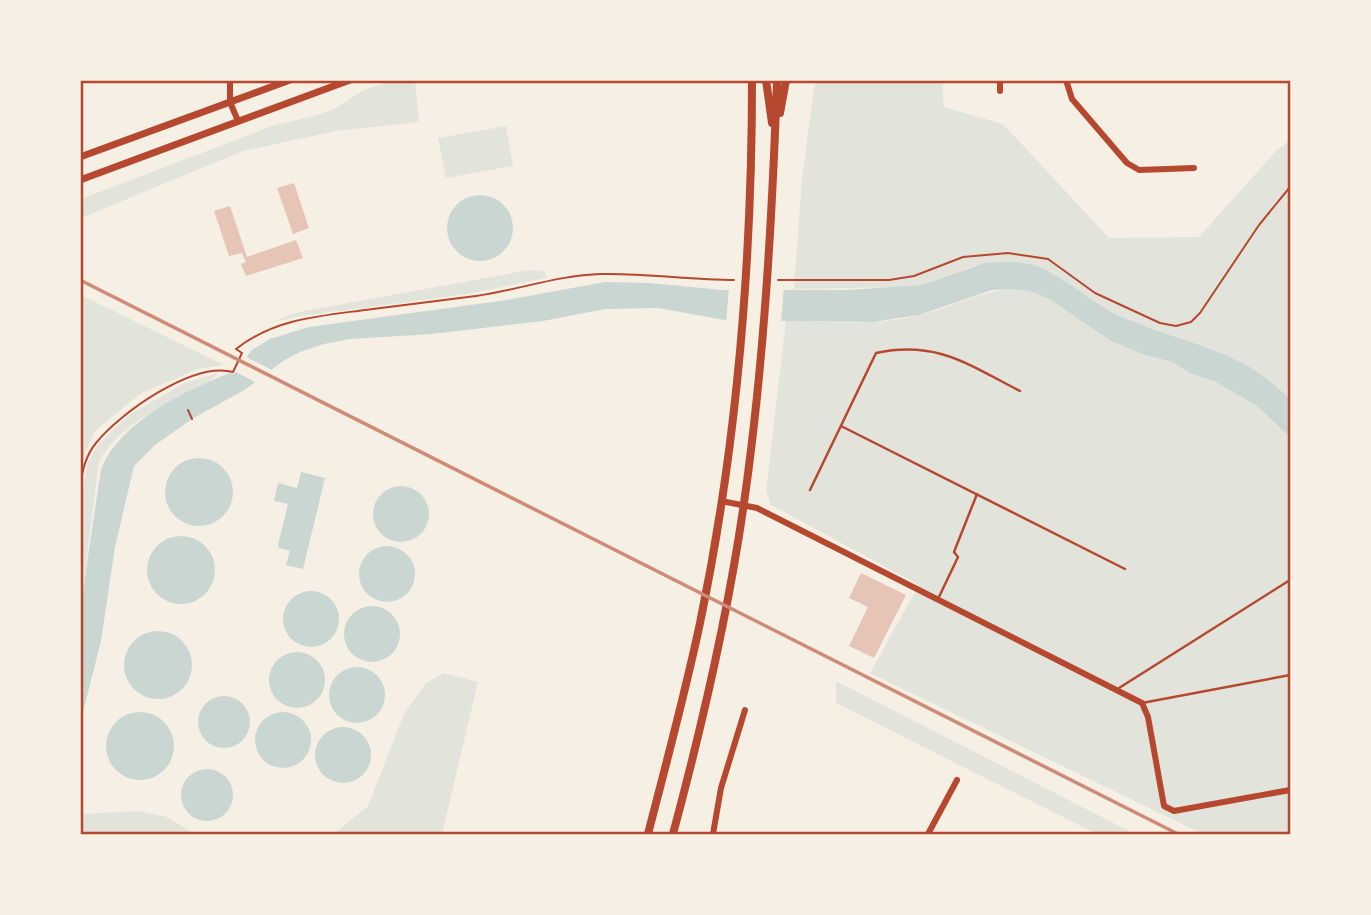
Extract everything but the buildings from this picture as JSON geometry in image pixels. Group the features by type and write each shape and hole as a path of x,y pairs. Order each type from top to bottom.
{"main road":[{"path":"648,835 700,622 721,501 741,344 752,170 752,80"},
{"path":"766,80 775,147"},
{"path":"673,835 717,653 744,505 763,345 777,80"},
{"path":"775,147 786,80"}],"street":[{"path":"230,80 230,102 238,121"},
{"path":"80,158 290,80"},
{"path":"80,180 349,80"},
{"path":"1000,80 1000,91"},
{"path":"1066,80 1072,99 1127,163 1139,170 1194,168"},
{"path":"1231,80 1266,80"},
{"path":"721,501 757,508 1142,703 1148,717 1164,806 1174,811 1290,790"},
{"path":"713,835 721,788 745,710"},
{"path":"928,835 957,780"}],"lane":[{"path":"810,490 876,353 893,349 945,354 1020,391"},
{"path":"841,426 1125,569"},
{"path":"937,599 958,557 954,552 977,494"},
{"path":"1115,690 1290,580"},
{"path":"1142,703 1290,676"}],"path":[{"path":"774,280 889,280 914,276 963,257 1008,253 1048,259 1095,293 1160,323 1176,326 1191,322 1200,313 1259,225 1290,187"},
{"path":"80,484 86,460 94,444 135,408 195,374 233,372 242,353 236,349 266,330 302,318 478,296 560,279 600,274 734,280"},
{"path":"188,410 192,419"}],"shaded area":[{"path":"393,80 415,81 419,122 336,131 243,151 81,218 81,199 275,125 336,108 362,91"},
{"path":"815,81 942,81 944,107 1003,124 1109,238 1199,237 1276,151 1290,140 1290,400 1236,360 1137,324 1098,306 1063,280 1038,267 974,266 910,287 794,289 802,179"},
{"path":"506,126 513,166 446,178 438,138"},
{"path":"480,195 493,197 508,210 513,228 511,241 498,256 480,261 467,259 452,246 447,228 449,215 462,200"},
{"path":"985,263 1019,263 1039,267 1117,315 1208,348 1245,365 1266,378 1290,399 1290,437 1257,406 1216,382 1192,374 1172,362 1142,354 1111,341 1049,299 1029,291 1010,289 992,290 919,315 873,322 725,320 658,308 605,309 543,321 432,334 350,339 324,344 283,361 246,389 192,419 155,445 134,466 115,547 101,641 81,720 81,604 101,469 110,452 138,422 174,398 230,373 234,374 252,350 270,339 309,327 507,300 605,282 723,290 848,290 922,285"},
{"path":"529,270 545,271 546,278 468,294 301,316 269,323 299,312"},
{"path":"1010,289 1029,291 1049,299 1111,341 1142,354 1172,362 1192,374 1216,382 1257,406 1290,437 1290,834 1203,834 870,673 919,585 771,505 766,491 786,320 851,323 900,319"},
{"path":"81,295 224,365 198,369 140,394 95,431 81,463 80,387 83,377 80,376"},
{"path":"218,373 209,381 128,428 99,461 81,604 80,527 85,476 88,462 97,446 129,415 184,383"},
{"path":"192,458 206,458 218,463 228,473 233,492 228,511 218,521 206,526 192,526 180,521 170,511 165,499 165,485 170,473 180,463"},
{"path":"301,472 325,478 303,569 286,565 290,551 279,548 278,545 288,504 274,501 278,483 297,488"},
{"path":"401,486 412,488 421,494 427,503 427,525 421,534 412,540 401,542 390,540 381,534 375,525 373,514 375,503 381,494 390,488"},
{"path":"181,536 194,538 205,546 213,557 213,583 205,594 194,602 181,604 168,602 157,594 149,583 147,570 149,557 157,546 168,538"},
{"path":"387,546 398,548 407,554 413,563 413,585 407,594 398,600 387,602 376,600 367,594 361,585 359,574 361,563 367,554 376,548"},
{"path":"311,591 322,593 331,599 337,608 337,630 331,639 322,645 311,647 300,645 291,639 285,630 283,619 285,608 291,599 300,593"},
{"path":"372,606 383,608 392,614 398,623 398,645 392,654 383,660 372,662 361,660 352,654 346,645 344,634 346,623 352,614 361,608"},
{"path":"158,631 171,634 182,641 189,652 192,665 189,678 182,689 171,696 158,699 145,696 134,689 127,678 124,665 127,652 134,641 145,634"},
{"path":"292,652 302,652 317,660 323,669 323,691 317,700 302,708 292,708 274,696 269,685 269,675 281,657"},
{"path":"357,667 368,669 377,675 383,684 383,706 377,715 368,721 357,723 346,721 337,715 331,706 329,695 331,684 337,675 346,669"},
{"path":"444,673 478,682 442,834 334,834 368,806 403,716 426,683"},
{"path":"836,681 1135,834 1097,834 836,703"},
{"path":"224,696 243,703 250,722 243,741 224,748 205,741 198,722 205,703"},
{"path":"140,712 153,715 164,722 171,733 174,746 171,759 164,770 153,777 140,780 127,777 116,770 109,759 106,746 109,733 116,722 127,715"},
{"path":"283,712 294,714 303,720 309,729 309,751 303,760 294,766 283,768 272,766 263,760 257,751 255,740 257,729 263,720 272,714"},
{"path":"343,727 354,729 363,735 369,744 369,766 363,775 354,781 343,783 332,781 323,775 317,766 315,755 317,744 323,735 332,729"},
{"path":"207,769 217,771 225,777 231,785 231,805 225,813 217,819 207,821 197,819 189,813 183,805 181,795 183,785 189,777 197,771"},
{"path":"138,811 167,817 195,834 81,834 81,814"}],"pier":[{"path":"784,286 781,323 726,324 729,287"},
{"path":"242,355 274,373 259,384 232,370"}],"railway":[{"path":"80,280 1178,834"}]}
